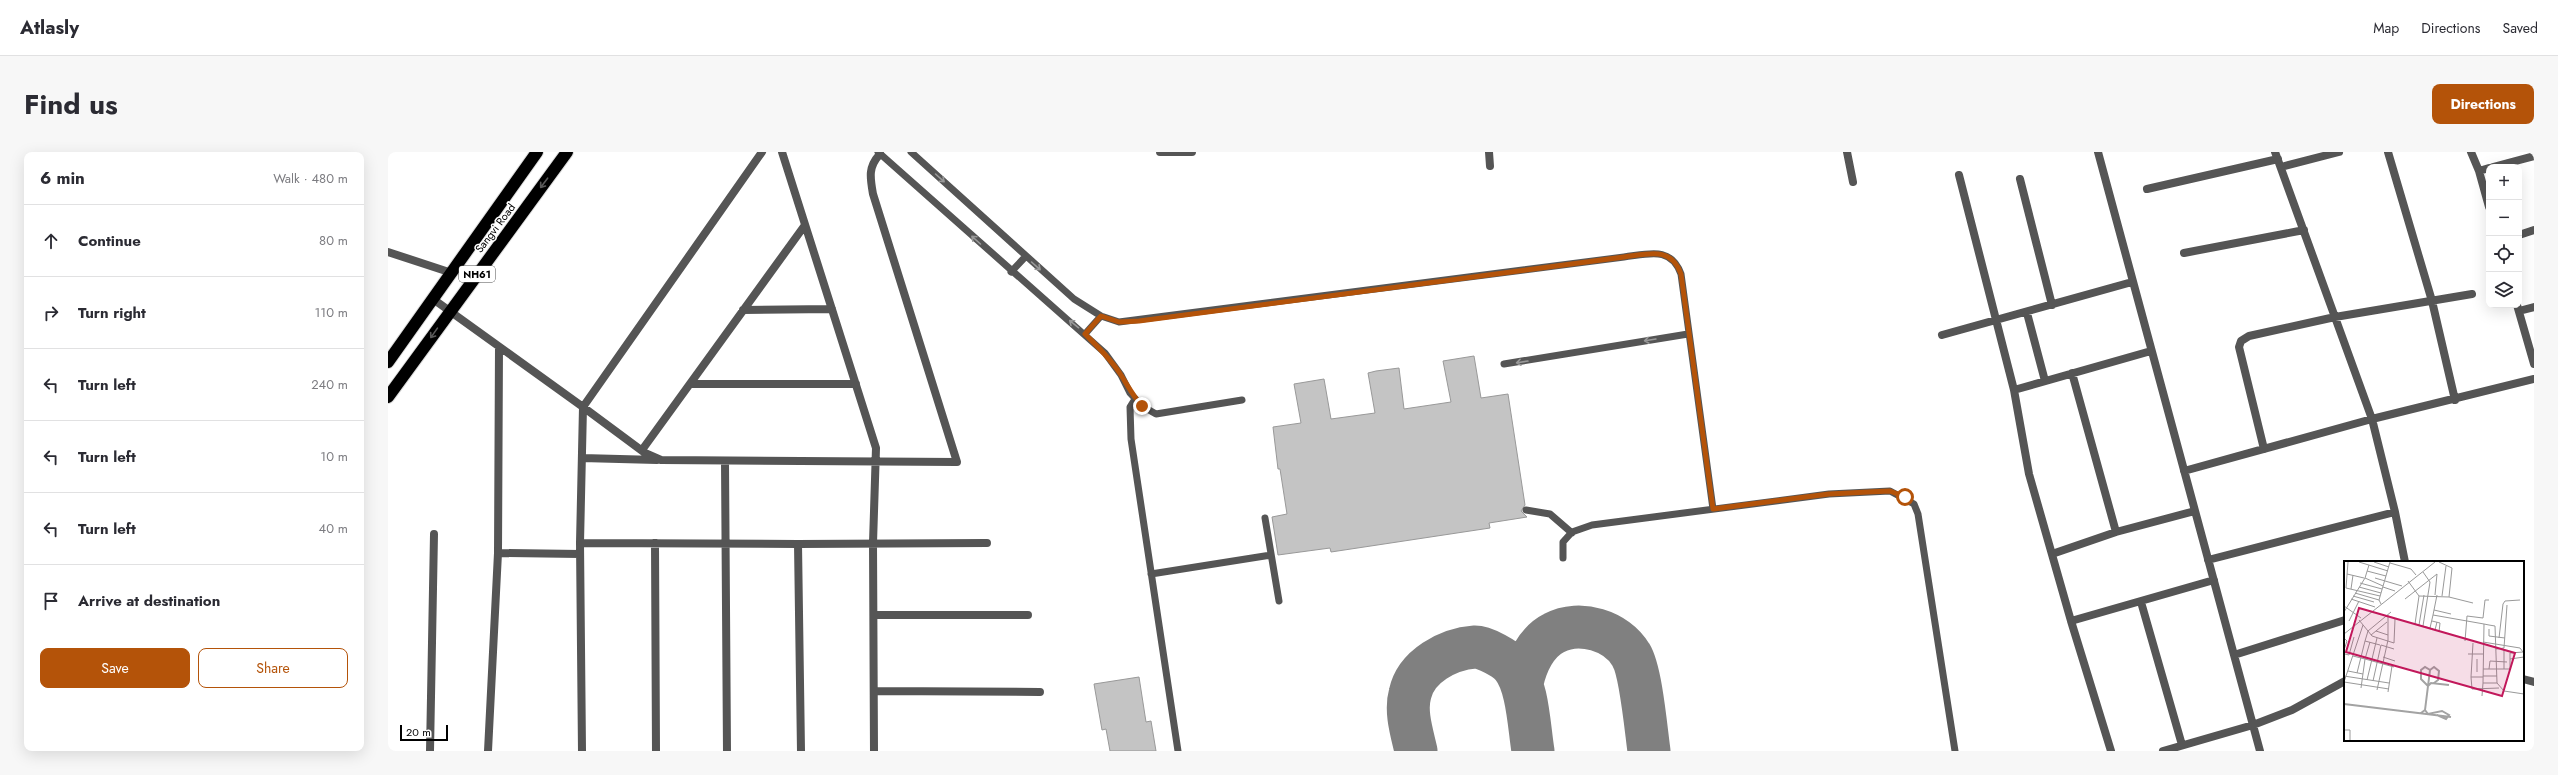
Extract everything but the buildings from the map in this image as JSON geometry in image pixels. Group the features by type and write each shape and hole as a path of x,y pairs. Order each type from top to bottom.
{"highway":[{"name":"Sangvi Road","path":"388,362 538,152"},
{"name":"Sangvi Road","path":"388,397 567,152"}],"street":[{"path":"582,751 580,543 583,407 762,152"},
{"path":"782,152 876,448 873,543 874,751"},
{"path":"1160,152 1192,152"},
{"path":"1489,152 1490,166"},
{"path":"1847,152 1853,182"},
{"path":"2098,152 2260,751"},
{"path":"2147,189 2278,160 2339,152"},
{"path":"2388,152 2432,301 2455,400"},
{"path":"2471,152 2487,200"},
{"path":"582,458 725,462 957,462 873,194 870,176 872,162 879,153"},
{"path":"2504,164 2534,156"},
{"path":"2278,160 2372,419 2395,512 2405,561"},
{"path":"2478,171 2486,169"},
{"path":"1959,175 2014,390 2029,474 2071,621 2111,751"},
{"path":"2020,179 2052,305"},
{"path":"642,450 805,224"},
{"path":"2184,253 2304,230"},
{"path":"2522,234 2534,230"},
{"path":"388,252 452,273"},
{"path":"1942,335 2132,282"},
{"path":"2264,449 2239,347 2241,341 2249,336 2335,317 2472,294"},
{"path":"433,299 642,450 661,460"},
{"path":"2522,308 2534,307"},
{"path":"2518,308 2534,364"},
{"path":"743,310 832,309"},
{"path":"2027,312 2045,381"},
{"path":"488,751 498,553 499,347"},
{"path":"2014,390 2151,351"},
{"path":"2072,373 2116,532"},
{"path":"2184,471 2372,419 2455,400 2534,379"},
{"path":"690,384 856,384"},
{"path":"725,462 727,751"},
{"path":"2052,554 2116,532 2195,511"},
{"path":"2208,560 2395,512"},
{"path":"430,751 434,534"},
{"path":"580,543 987,543"},
{"path":"655,543 656,751"},
{"path":"798,544 801,751"},
{"path":"498,553 580,554"},
{"path":"2071,621 2214,580"},
{"path":"2141,602 2182,745"},
{"path":"874,615 1028,615"},
{"path":"2234,655 2344,620"},
{"path":"2524,679 2534,682"},
{"path":"2163,751 2252,725 2292,710 2344,682"},
{"path":"874,691 1040,692"}],"lane":[{"path":"911,152 1074,299 1101,316 1119,322 1139,321 1653,254 1668,255 1677,263 1681,274 1713,509"},
{"path":"879,153 1011,272 1085,334 1105,353 1135,399 1142,406 1156,414 1242,400"},
{"path":"1011,272 1026,256"},
{"path":"1085,334 1101,316"},
{"path":"1504,364 1688,334"},
{"path":"1135,399 1130,407 1131,439 1178,751"},
{"path":"1563,558 1563,542 1572,533 1592,525 1829,494 1890,491 1914,504 1918,514 1955,751"},
{"path":"1526,510 1550,514 1572,533"},
{"path":"1265,518 1279,601"},
{"path":"1151,574 1271,555"}],"taxiway":[{"path":"1522,683 1526,668 1533,654 1542,642 1554,633 1564,629 1586,627 1617,639 1625,647 1635,663 1645,716 1649,751"},
{"path":"1416,751 1408,708 1413,684 1426,667 1444,655 1465,648 1475,647 1490,651 1500,657 1509,663 1517,674 1525,695 1533,751"}],"route":[{"path":"1142,406 1130,393 1121,375 1105,353 1085,334 1101,316 1119,322 1139,321 1624,257 1653,254 1668,255 1677,263 1681,274 1688,334 1710,478 1713,509 1829,494 1890,491 1905,497"}]}
